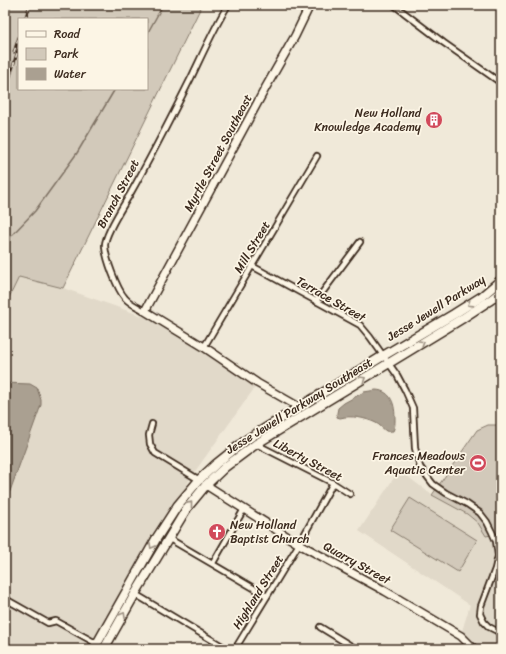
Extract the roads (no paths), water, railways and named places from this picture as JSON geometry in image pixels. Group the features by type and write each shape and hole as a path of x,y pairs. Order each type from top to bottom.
{"main road":[{"name":"Jesse Jewell Parkway","path":"383,356 481,297 501,280"},
{"name":"Jesse Jewell Parkway","path":"388,364 463,318 501,292"},
{"name":"Jesse Jewell Parkway Southeast","path":"99,648 156,539 178,505 199,480 246,440 383,356"},
{"name":"Jesse Jewell Parkway Southeast","path":"99,648 135,594 187,508 206,485 225,467 256,444 388,364"}],"street":[{"name":"Branch Street","path":"228,5 174,112 118,215 105,244 107,256 115,281 124,298 204,347 257,383 299,407"},
{"name":"Myrtle Street Southeast","path":"145,311 295,36 310,5"},
{"path":"394,5 444,43 501,83"},
{"name":"Mill Street","path":"204,347 317,156"},
{"path":"316,301 360,242"},
{"name":"Terrace Street","path":"252,266 360,324 397,375 413,408 414,448 420,467 433,484 480,513 487,522 496,541 498,556 495,569 481,606 480,614 484,622 489,627 501,633"},
{"path":"152,424 149,436 150,444 155,452 206,485"},
{"name":"Liberty Street","path":"256,444 333,483 350,494"},
{"name":"Highland Street","path":"235,649 299,544 333,483"},
{"name":"Quarry Street","path":"206,485 299,544 385,591 460,636 474,649"},
{"path":"213,563 244,509"},
{"path":"168,538 267,596"},
{"path":"135,594 227,649"},
{"path":"5,597 9,601 48,623 56,620 92,641 99,648"},
{"path":"320,627 356,649"}],"water":[{"path":"5,383 30,384 37,388 41,405 5,505"},
{"path":"376,390 386,393 392,400 395,414 395,425 393,431 386,431 376,423 363,418 337,417 338,408 344,403 364,392"}],"waterway":[{"path":"148,32 163,5"},
{"path":"5,252 11,236 35,211 77,153 114,90"}],"railway":[{"path":"25,18 30,5"},
{"path":"14,52 18,40"},
{"path":"5,92 18,50"}],"place":[{"name":"New Holland Knowledge Academy","path":"434,120"},
{"name":"Frances Meadows Aquatic Center","path":"478,463"},
{"name":"New Holland Baptist Church","path":"217,532"}]}
